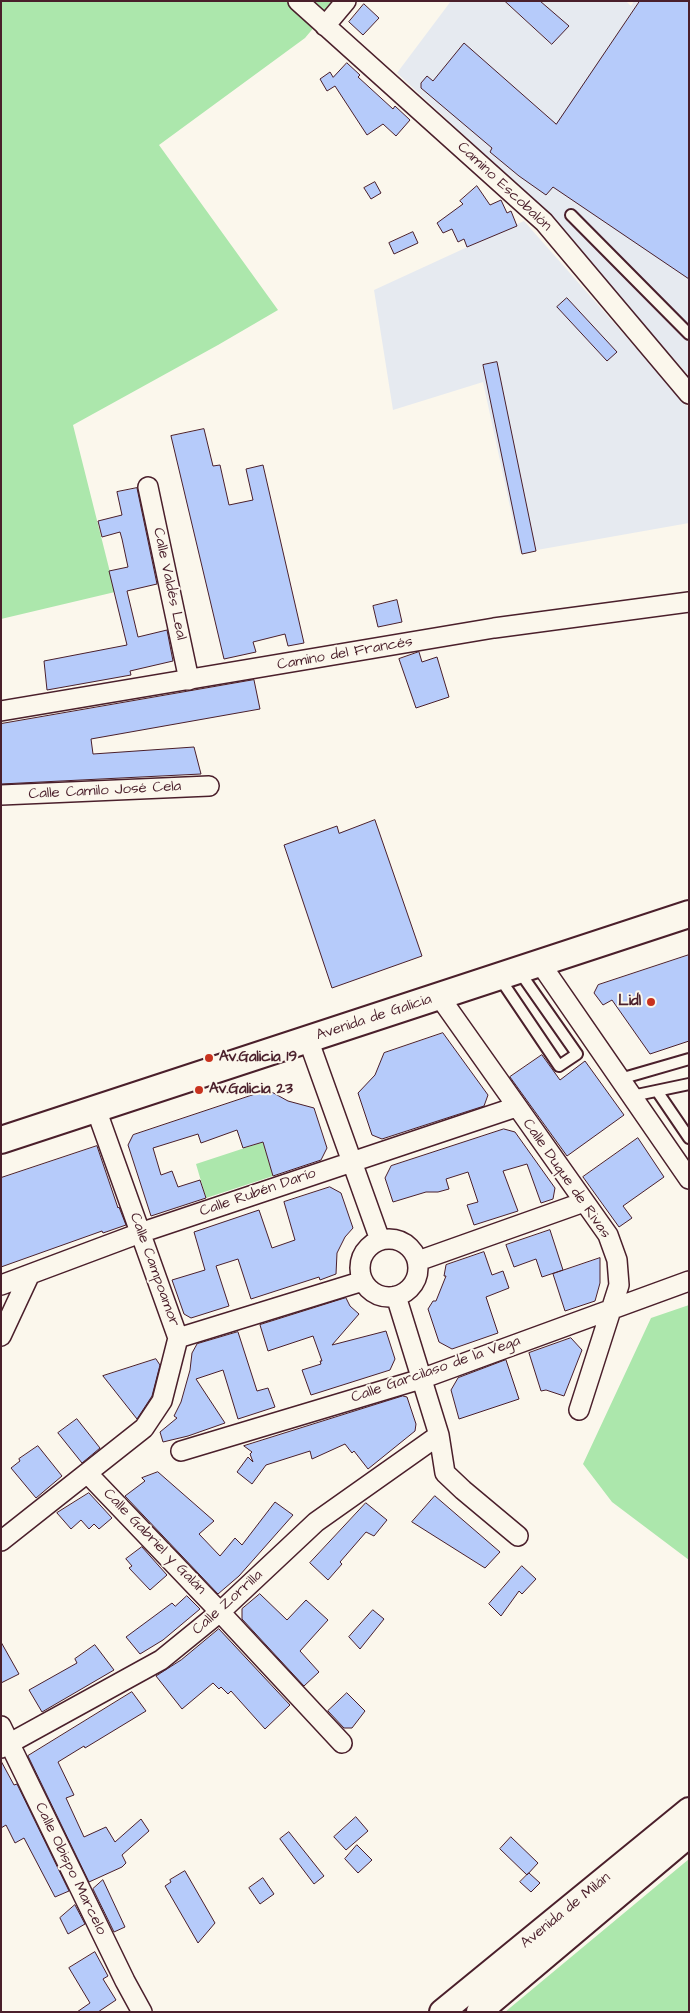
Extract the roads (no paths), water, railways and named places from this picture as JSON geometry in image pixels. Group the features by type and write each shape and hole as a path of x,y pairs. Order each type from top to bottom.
{"main road":[{"name":"Avenida de Galicia","path":"1,1140 689,914"}],"street":[{"name":"Camino Escobalón","path":"298,1 544,222 689,394"},
{"path":"324,26 346,1"},
{"name":"Calle Valdés Leal","path":"148,488 189,680"},
{"name":"Camino del Francés","path":"1,711 494,628 689,602"},
{"name":"Calle Camilo José Cela","path":"1,795 209,786"},
{"path":"519,970 620,1079 689,1179"},
{"name":"Calle Duque de Rivas","path":"439,996 608,1235 617,1260 619,1285 579,1410"},
{"path":"308,1039 380,1240"},
{"name":"Calle Rubén Darío","path":"1,1285 140,1233 516,1107"},
{"name":"Calle Campoamor","path":"1,1541 144,1428 162,1401 178,1338 96,1109"},
{"path":"418,1261 584,1202"},
{"path":"393,1239 404,1243 413,1250 418,1261 418,1274 409,1290 396,1296 379,1295 369,1290 363,1281 360,1263 370,1246 380,1240 393,1239"},
{"path":"1,1336 29,1276"},
{"path":"178,1338 363,1281"},
{"name":"Calle Garcilaso de la Vega","path":"181,1451 422,1378 689,1282"},
{"path":"396,1296 439,1435 445,1473 518,1536"},
{"name":"Calle Zorrilla","path":"5,1746 162,1660 220,1612 316,1522 439,1435"},
{"name":"Calle Gabriel y Galán","path":"88,1474 342,1743"},
{"name":"Calle Obispo Marcelo","path":"1,1726 5,1746 124,1981 142,2012"},
{"name":"Avenida de Milán","path":"442,2012 689,1810"},
{"name":"Avenida de Milán","path":"479,2012 689,1835"}],"lane":[{"path":"571,215 689,334"},
{"path":"519,970 577,1054 559,1066 519,970"},
{"path":"620,1079 689,1059"},
{"path":"632,1096 689,1084"},
{"path":"657,1091 689,1138"}],"place":[{"name":"Lidl","path":"651,1002"},
{"name":"Av.Galicia 19","path":"209,1058"},
{"name":"Av.Galicia 23","path":"199,1090"}]}
